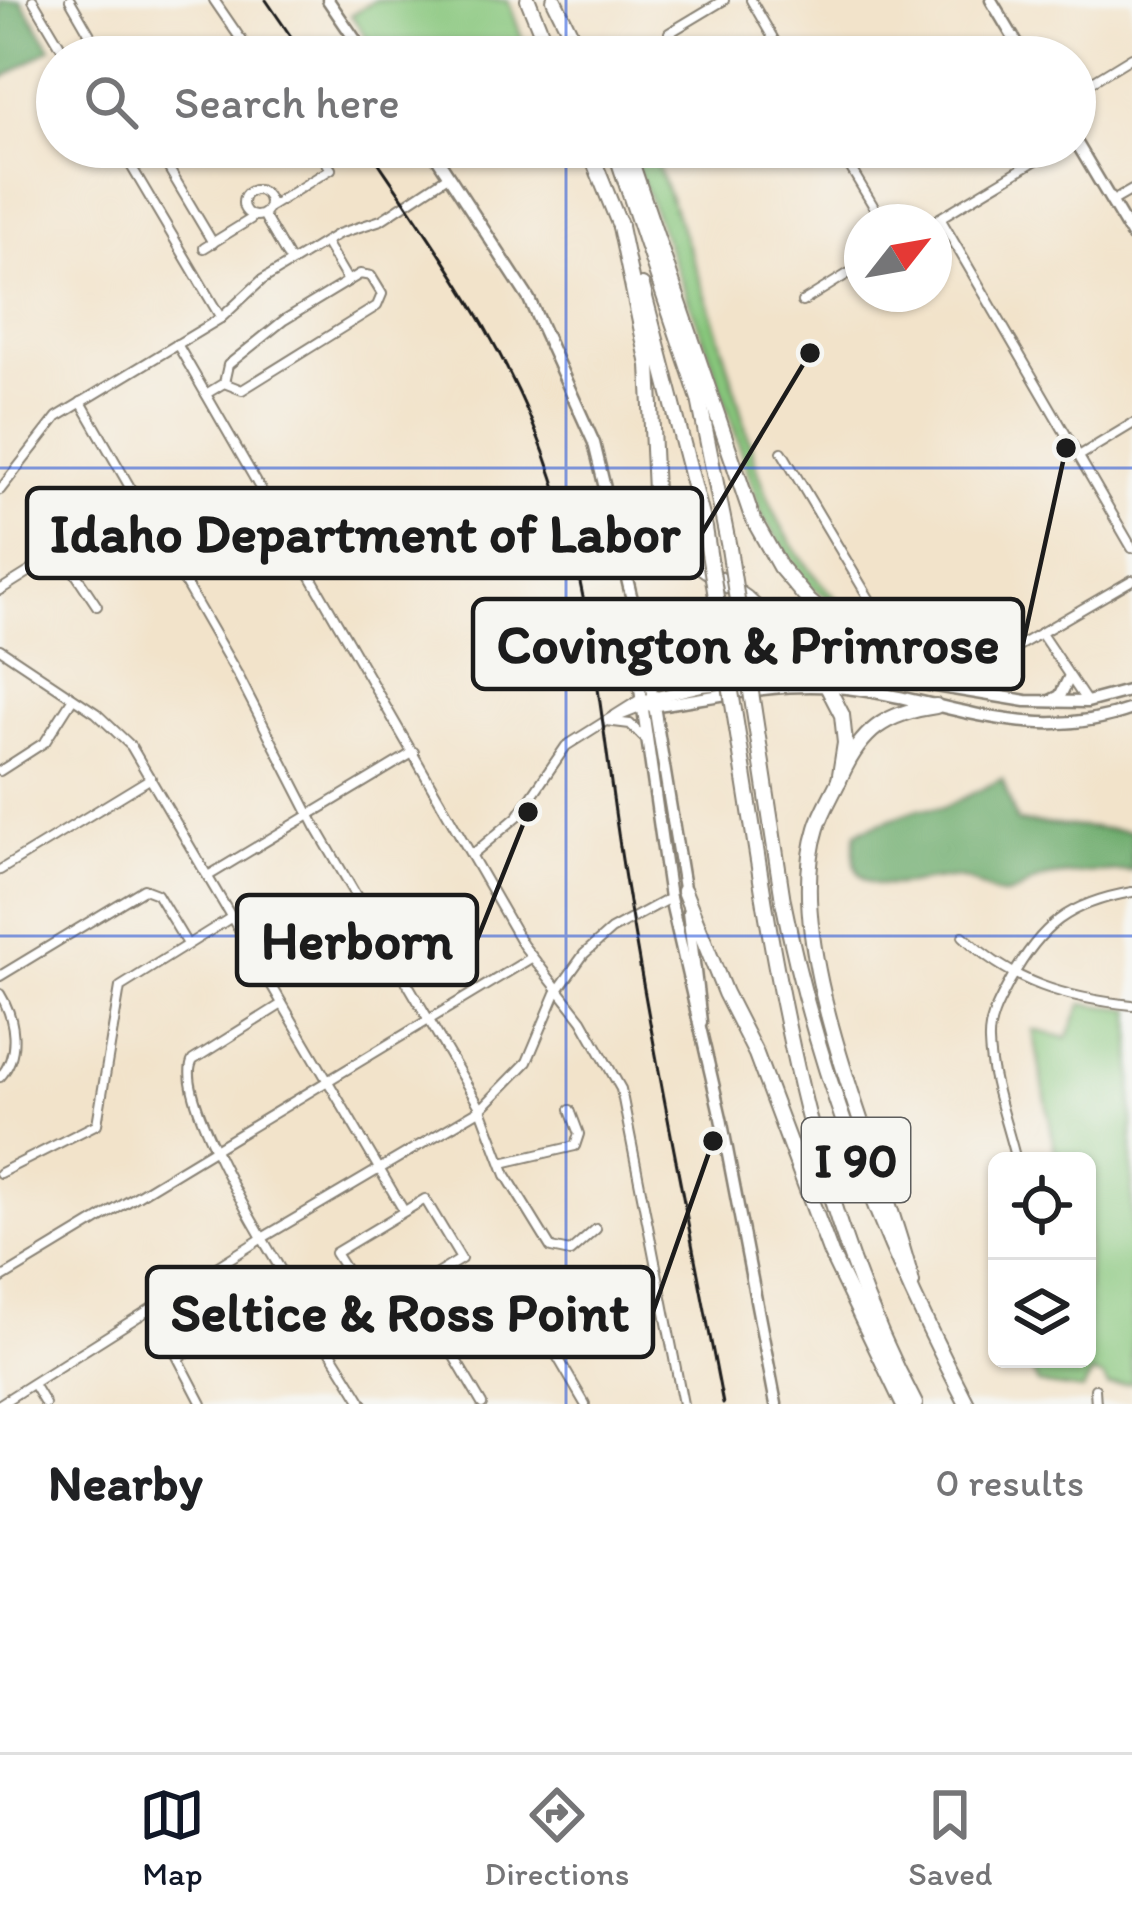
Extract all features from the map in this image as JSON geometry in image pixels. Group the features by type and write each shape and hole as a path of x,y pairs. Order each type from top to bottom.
{"highway":[{"path":"527,0 542,36"},
{"path":"554,0 572,36"},
{"name":"I 90","path":"597,168 671,384 705,528 785,1026 821,1167 855,1271 915,1404"},
{"name":"I 90","path":"621,168 699,399 729,548 800,988 848,1140 894,1255 912,1283 967,1404"},
{"path":"633,168 752,517 771,553 808,600 897,676"},
{"path":"619,222 650,365 660,515 682,553 780,629 826,680"},
{"path":"808,600 826,680 842,716 845,743 838,781"},
{"path":"773,679 789,664 780,629"},
{"path":"912,1283 855,1102 814,936 808,887 816,829 851,753 886,716 936,706"},
{"path":"677,894 757,1054 831,1254 903,1404"}],"main road":[{"path":"328,0 353,36"},
{"path":"991,0 1012,36"},
{"path":"444,168 509,263 574,390 606,481 646,657 660,736 677,894 776,1404"},
{"path":"1092,168 1132,236"},
{"path":"628,591 645,740 677,894"},
{"path":"646,657 664,678 702,686"},
{"path":"654,701 682,703 753,689 897,676 1050,701 1087,702 1132,690"},
{"path":"1050,701 1060,696 1069,678"},
{"path":"640,704 702,686 773,679 826,680 1044,726 1094,722 1132,705"},
{"path":"660,736 662,718 682,703"}],"street":[{"path":"70,0 91,36"},
{"path":"214,0 239,36"},
{"path":"669,33 724,0"},
{"path":"751,0 772,36"},
{"path":"37,2 56,36"},
{"path":"1096,79 1132,57"},
{"path":"132,168 220,318"},
{"path":"167,168 208,245 264,216 330,168"},
{"path":"851,168 872,204"},
{"path":"952,210 1023,168"},
{"path":"0,490 42,432 81,402 220,318 289,258 376,223 449,175"},
{"path":"1112,202 1132,190"},
{"path":"251,219 244,207 249,191 260,192 272,206"},
{"path":"264,216 289,258"},
{"path":"325,242 348,281"},
{"path":"952,247 1132,548"},
{"path":"206,394 224,383 228,365 284,320 348,281 369,274 382,294 380,303 242,390 224,383"},
{"path":"802,302 844,276"},
{"path":"177,344 531,958 582,1020 621,1089 682,1404"},
{"path":"81,402 239,676 310,815 481,1109 502,1163 554,1251 570,1252 596,1229"},
{"path":"1078,456 1132,424"},
{"path":"782,452 883,622 914,655 932,660 994,657 1042,635 1132,580"},
{"path":"0,590 139,503"},
{"path":"61,552 97,606"},
{"path":"1042,635 1087,702"},
{"path":"0,649 120,733 151,778 404,1211"},
{"path":"0,771 45,742 73,698"},
{"path":"474,853 518,816 566,746 640,704"},
{"path":"605,722 634,726 645,740"},
{"path":"208,876 414,752"},
{"path":"0,870 151,778"},
{"path":"0,976 144,889 157,894 187,944"},
{"path":"1014,1152 988,1045 991,1018 1033,941 1058,915 1083,902 1132,892"},
{"path":"0,1404 264,1237 481,1109 527,1062 556,993 598,939 677,894"},
{"path":"0,1173 97,1124 120,988 232,917"},
{"path":"963,936 1014,974 1058,994 1132,1005"},
{"path":"0,1279 531,958"},
{"path":"0,994 14,1028 10,1063 0,1077"},
{"path":"282,1004 205,1052 188,1072 212,1152 363,1404"},
{"path":"502,1163 575,1146 579,1134 570,1110"},
{"path":"425,1199 461,1259 373,1309 335,1253 404,1211 425,1199"},
{"path":"515,1284 585,1404"},
{"path":"153,1310 202,1404"},
{"path":"181,1356 226,1332"},
{"path":"440,1333 482,1404"},
{"path":"33,1384 45,1404"},
{"path":"1095,1389 1096,1404"}],"green space":[{"path":"21,0 44,36 36,36 36,57 0,80 0,1"},
{"path":"375,0 508,0 521,36 366,36 351,15"},
{"path":"637,168 658,168 704,290 754,457 780,524 826,588 860,620 809,585 762,515 710,355"},
{"path":"1002,779 1017,822 1132,831 1132,871 1048,877 1006,895 961,879 884,885 869,882 859,873 854,857 856,833 919,809 943,808"},
{"path":"1082,1004 1132,1009 1132,1383 1108,1386 1103,1377 1092,1374 1082,1390 1038,1384 1031,1368 1096,1368 1096,1152 1055,1152 1033,1030 1067,1038"}],"railway":[{"path":"266,0 291,36"},
{"path":"382,168 503,360 538,437 571,541 634,933 723,1404"}],"place":[{"name":"Idaho Department of Labor","path":"810,353"},
{"name":"Covington & Primrose","path":"1066,448"},
{"name":"Herborn","path":"528,812"},
{"name":"Seltice & Ross Point","path":"713,1141"}]}
